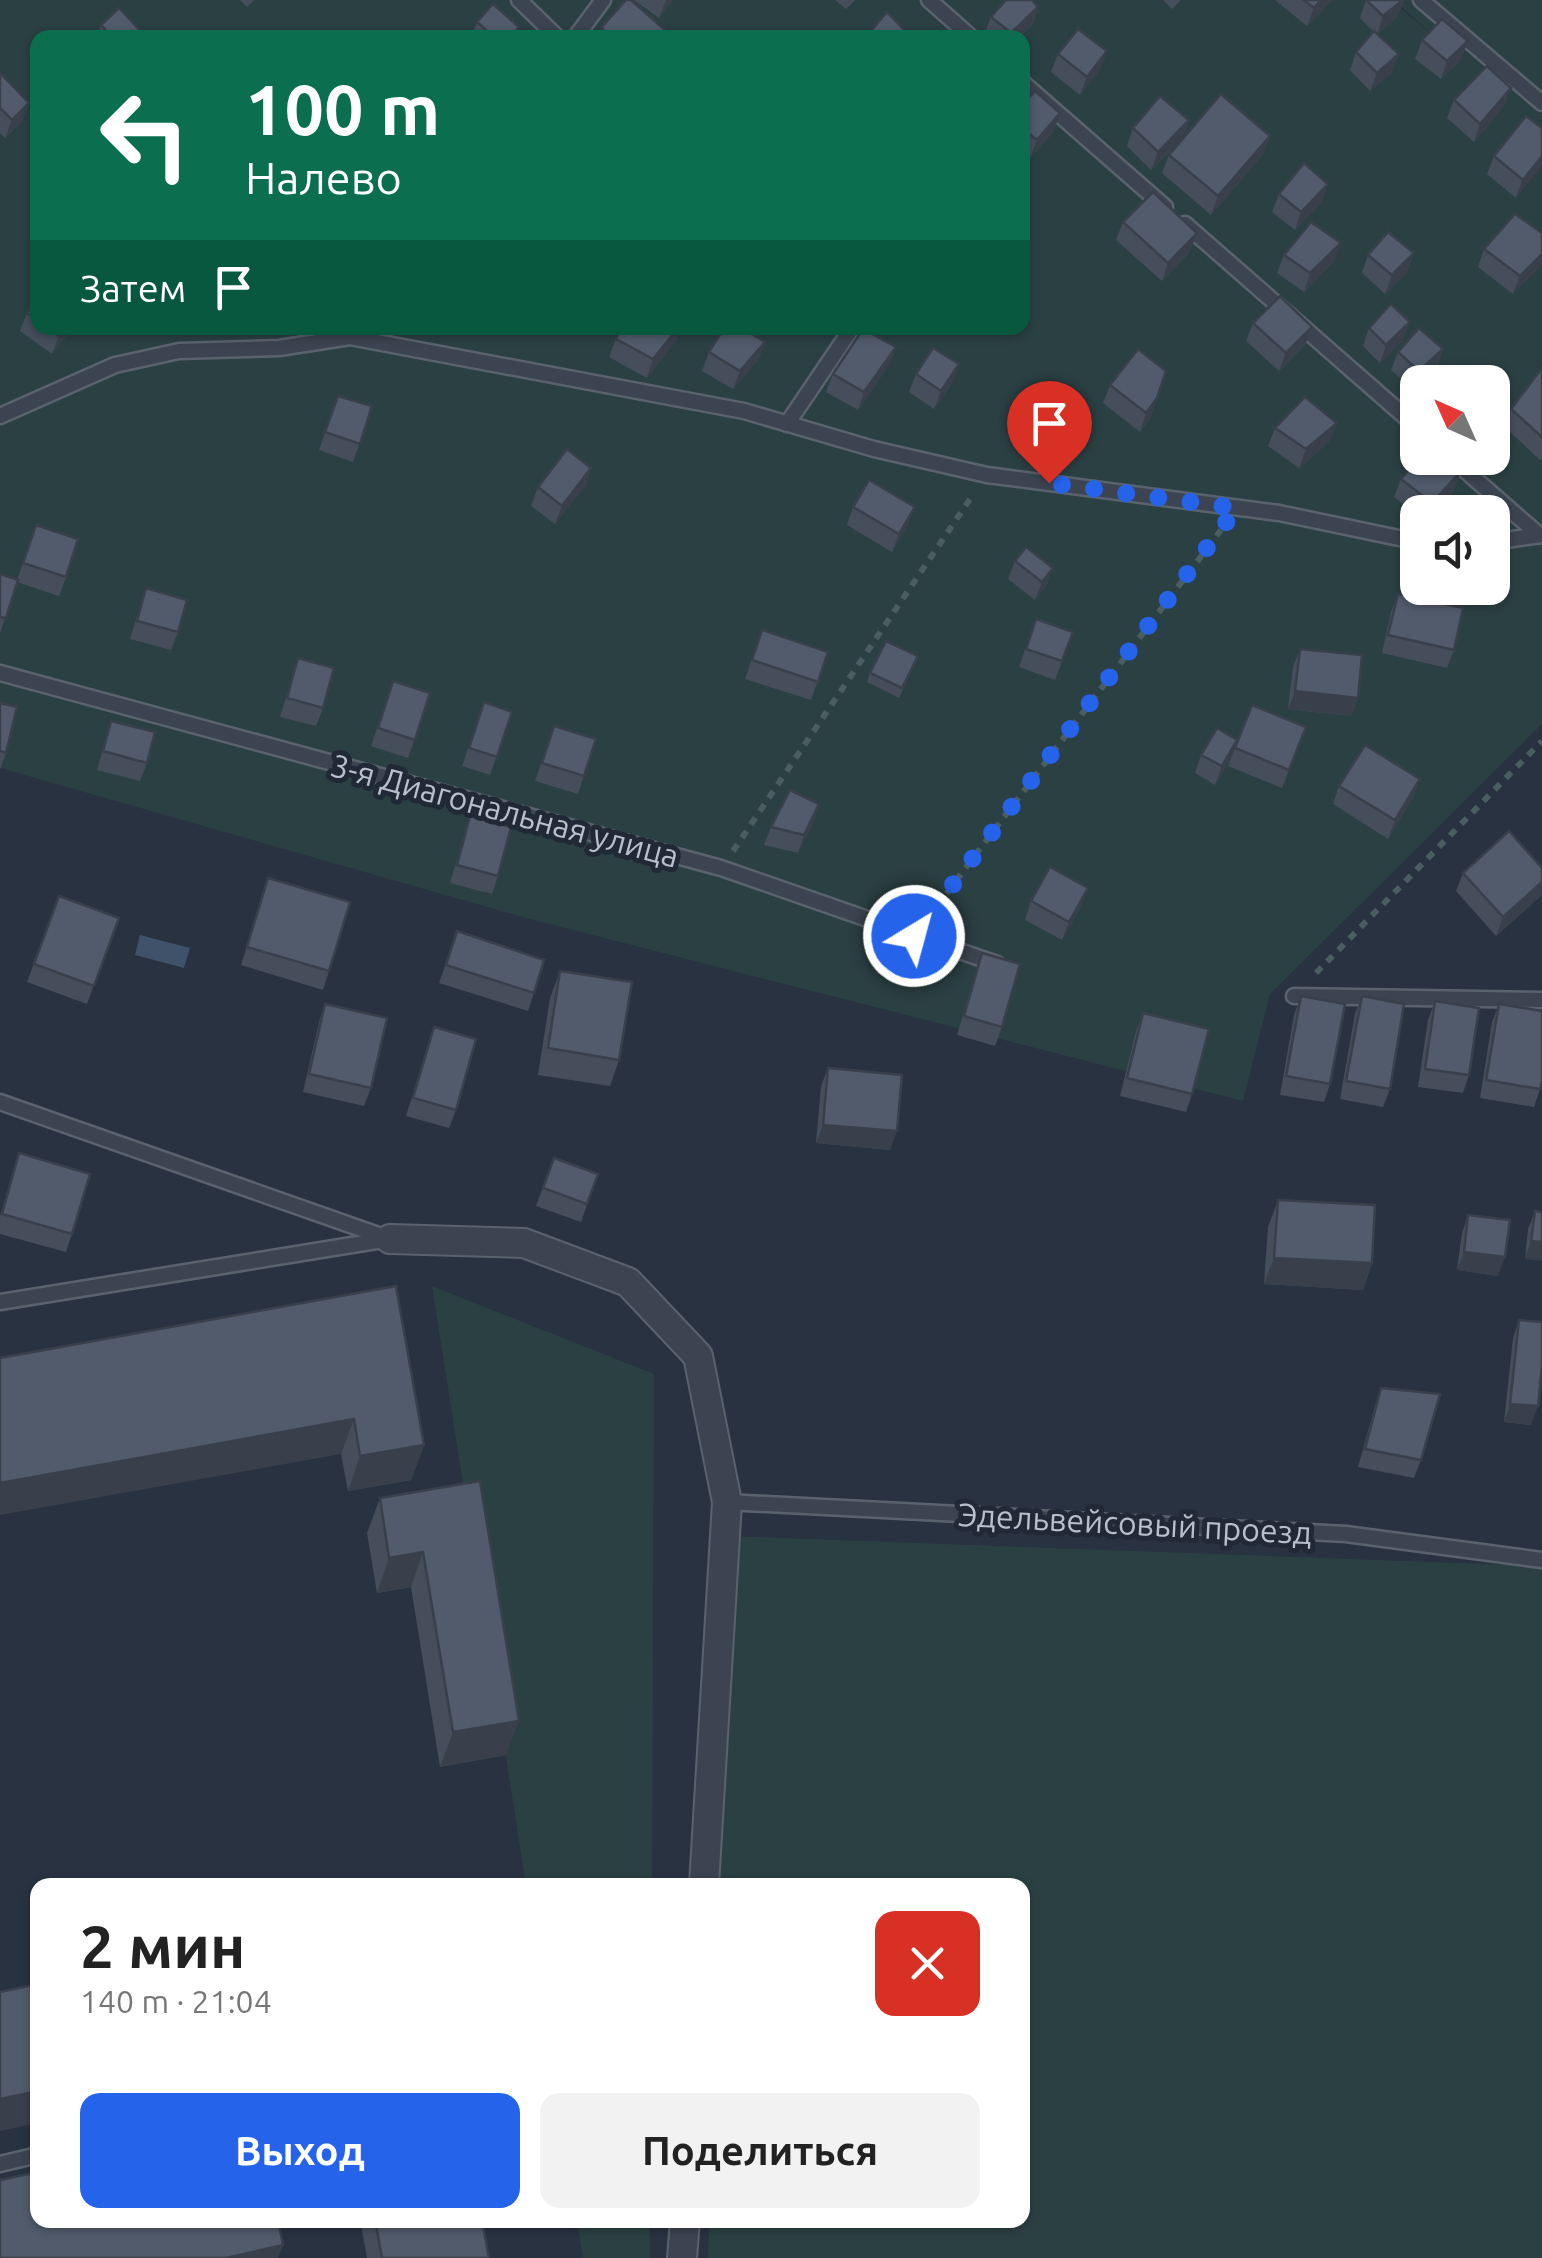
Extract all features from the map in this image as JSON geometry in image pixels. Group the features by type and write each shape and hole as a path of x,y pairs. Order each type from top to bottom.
{"street":[{"path":"390,1239 524,1243 628,1282 698,1356 727,1502 704,1878"},
{"path":"682,2258 684,2228"}],"lane":[{"path":"519,0 550,30"},
{"path":"582,30 603,0"},
{"path":"929,0 963,30"},
{"path":"1421,0 1542,104"},
{"path":"1030,89 1400,412"},
{"path":"0,416 115,365 179,351 280,348 338,335"},
{"path":"367,335 744,411 874,449 987,475 1280,513 1400,538"},
{"path":"787,424 847,335"},
{"path":"1471,475 1541,535"},
{"path":"1510,539 1541,535"},
{"name":"3-я Диагональная улица","path":"0,673 722,868 1003,966"},
{"path":"1294,996 1542,1000"},
{"path":"0,1102 390,1239"},
{"path":"0,1302 390,1239"},
{"name":"Эдельвейсовый проезд","path":"727,1502 1346,1534 1542,1560"},
{"path":"0,2164 30,2157"}],"path":[{"path":"722,868 987,475"},
{"path":"914,936 1237,508"},
{"path":"1294,996 1542,742"}],"green space":[{"path":"0,0 1391,0 1438,40 1394,0 1542,0 1542,724 1270,994 1243,1101 526,918 0,768"},
{"path":"432,1286 654,1374 652,1878 525,1878"},
{"path":"727,1536 1542,1566 1542,2258 708,2258 709,2228 1030,2228 1030,1878 718,1878"},
{"path":"578,2228 650,2228 650,2258 583,2258"}],"water":[{"path":"140,935 190,948 184,968 135,955"}],"building":[{"path":"626,0 631,0 665,30 603,30"},
{"path":"1006,0 1032,0 1038,7 1014,30 1007,30 991,17"},
{"path":"1304,0 1321,0 1314,8"},
{"path":"1366,0 1403,0 1383,16"},
{"path":"493,4 519,27 486,30 477,22"},
{"path":"119,8 140,30 106,30 101,25"},
{"path":"887,12 904,30 872,30"},
{"path":"1442,19 1468,41 1447,61 1422,40"},
{"path":"1078,29 1107,51 1087,77 1058,54"},
{"path":"1374,31 1399,54 1377,73 1356,52"},
{"path":"1487,66 1511,88 1480,124 1454,100"},
{"path":"0,73 29,103 12,120 0,108"},
{"path":"1035,91 1060,113 1037,140 1030,134 1030,96"},
{"path":"1221,94 1270,136 1218,196 1169,155"},
{"path":"1160,96 1189,120 1158,152 1133,128"},
{"path":"1526,116 1542,128 1542,156 1523,180 1494,156"},
{"path":"1304,163 1328,184 1301,212 1279,194"},
{"path":"1153,192 1197,233 1168,263 1123,222"},
{"path":"1515,214 1542,233 1542,254 1520,276 1484,249"},
{"path":"1311,222 1341,243 1310,273 1284,255"},
{"path":"1388,232 1414,253 1392,275 1368,255"},
{"path":"1280,296 1312,327 1286,353 1253,323"},
{"path":"1391,304 1410,322 1386,345 1369,328"},
{"path":"1419,328 1443,349 1426,365 1412,365 1398,352"},
{"path":"618,335 672,335 653,359 616,339"},
{"path":"720,335 753,335 765,342 740,371 709,352"},
{"path":"859,335 874,335 896,347 864,392 833,374"},
{"path":"933,348 959,364 941,391 916,374"},
{"path":"1138,349 1166,371 1157,398 1146,413 1110,385"},
{"path":"1542,368 1542,437 1511,409"},
{"path":"338,396 372,406 360,444 325,432"},
{"path":"1305,397 1337,423 1306,449 1275,428"},
{"path":"567,449 591,468 562,506 538,487"},
{"path":"1404,475 1457,475 1439,495 1422,495 1401,479"},
{"path":"869,480 915,507 899,534 853,507"},
{"path":"36,525 78,539 66,577 23,563"},
{"path":"1026,547 1053,568 1042,582 1015,561"},
{"path":"0,574 18,580 6,618 0,617"},
{"path":"146,588 187,600 178,632 137,621"},
{"path":"1398,594 1400,605 1463,608 1454,650 1388,635"},
{"path":"1036,619 1073,632 1062,661 1026,649"},
{"path":"762,630 828,652 818,682 752,660"},
{"path":"886,641 918,656 902,688 870,673"},
{"path":"1300,649 1362,655 1358,698 1295,691"},
{"path":"298,658 334,668 323,708 287,698"},
{"path":"393,681 430,693 415,740 378,728"},
{"path":"484,702 512,712 497,757 469,748"},
{"path":"0,703 17,707 6,753 0,751"},
{"path":"1252,705 1306,727 1289,770 1235,748"},
{"path":"111,721 155,732 147,763 103,751"},
{"path":"554,726 596,739 584,776 542,763"},
{"path":"1217,728 1237,740 1222,766 1201,755"},
{"path":"1365,745 1420,779 1395,820 1339,786"},
{"path":"790,790 819,804 804,835 771,827"},
{"path":"470,816 511,827 498,876 457,865"},
{"path":"1509,831 1542,868 1542,882 1503,917 1463,873"},
{"path":"1050,867 1088,888 1069,922 1031,901"},
{"path":"268,878 350,902 329,971 247,947"},
{"path":"59,896 119,918 94,986 34,964"},
{"path":"457,931 544,960 534,993 446,965"},
{"path":"982,953 1020,964 1002,1027 964,1016"},
{"path":"560,971 632,982 619,1060 548,1048"},
{"path":"1301,996 1345,1004 1330,1084 1286,1076"},
{"path":"1362,996 1404,1004 1390,1089 1346,1081"},
{"path":"1435,1001 1479,1008 1469,1075 1425,1069"},
{"path":"325,1004 387,1018 371,1088 309,1074"},
{"path":"1499,1004 1542,1011 1540,1089 1486,1080"},
{"path":"1143,1013 1209,1029 1192,1094 1127,1078"},
{"path":"434,1027 476,1039 456,1110 413,1098"},
{"path":"828,1068 902,1075 897,1131 823,1125"},
{"path":"19,1153 90,1174 72,1234 2,1214"},
{"path":"554,1158 598,1174 587,1204 543,1188"},
{"path":"1278,1200 1375,1205 1372,1263 1274,1258"},
{"path":"1535,1211 1542,1212 1542,1242 1531,1241"},
{"path":"1468,1215 1510,1220 1505,1257 1464,1252"},
{"path":"396,1286 424,1445 360,1456 354,1419 0,1483 0,1358"},
{"path":"1519,1320 1542,1322 1538,1406 1510,1404"},
{"path":"1381,1388 1440,1394 1421,1460 1365,1449"},
{"path":"480,1481 519,1721 453,1732 423,1552 389,1558 380,1498"},
{"path":"30,1986 30,2093 0,2099 0,1992"},
{"path":"30,2174 30,2228 280,2228 283,2245 226,2258 0,2258 0,2180"},
{"path":"376,2228 483,2228 489,2258 382,2258"}],"route":[{"path":"914,936 1237,508 1049,483"}]}
